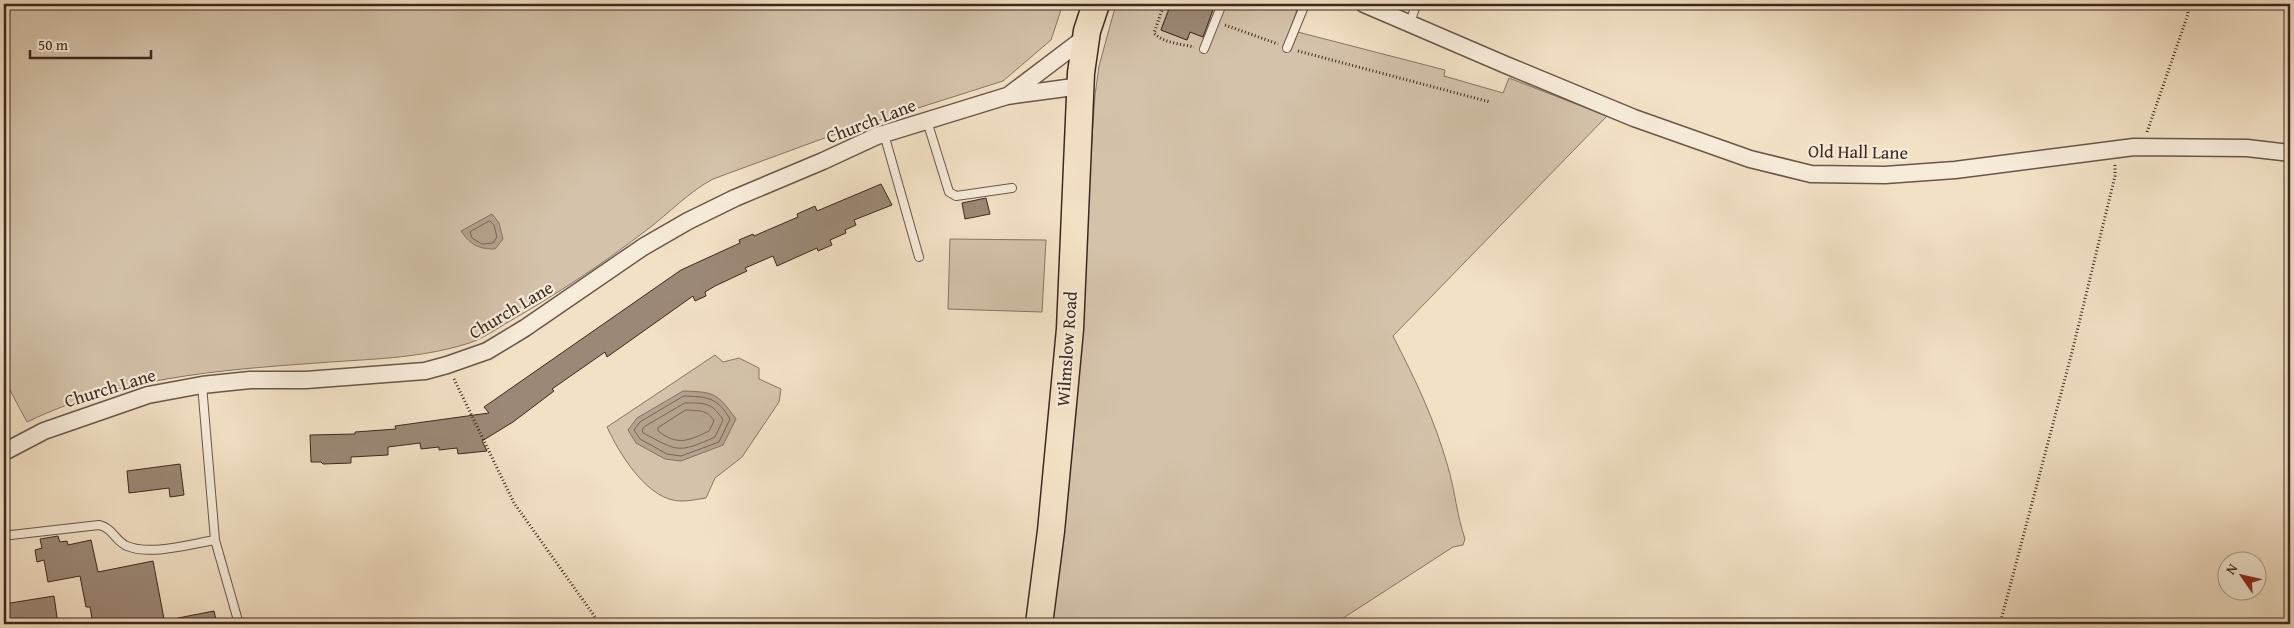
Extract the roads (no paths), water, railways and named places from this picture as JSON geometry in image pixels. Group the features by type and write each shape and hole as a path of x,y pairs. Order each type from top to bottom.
{"main road":[{"name":"Wilmslow Road","path":"1039,624 1051,531 1070,329 1081,80 1087,36 1096,4"}],"street":[{"name":"Old Hall Lane","path":"1364,4 1634,118 1750,159 1812,174 1885,174 1955,170 2142,147 2247,148 2290,153"},
{"name":"Church Lane","path":"1007,96 1087,36"},
{"name":"Church Lane","path":"4,452 44,430 148,395 202,385 250,380 306,380 425,372 447,365 487,351 643,247 688,220 735,198 884,134 1007,96 1081,80"}],"lane":[{"path":"1204,49 1222,4"},
{"path":"1287,48 1305,4"},
{"path":"1410,24 1416,4"},
{"path":"927,121 949,192 956,196 1012,188"},
{"path":"884,134 919,257"},
{"path":"202,385 215,540 239,624"},
{"path":"4,534 11,535 99,526 111,530 124,545 146,550 215,540"}],"water":[{"path":"492,214 499,223 503,239 495,249 475,245 468,240 461,231"},
{"path":"683,391 709,393 719,399 736,419 723,445 681,461 665,459 636,443 628,430 637,418"}]}
